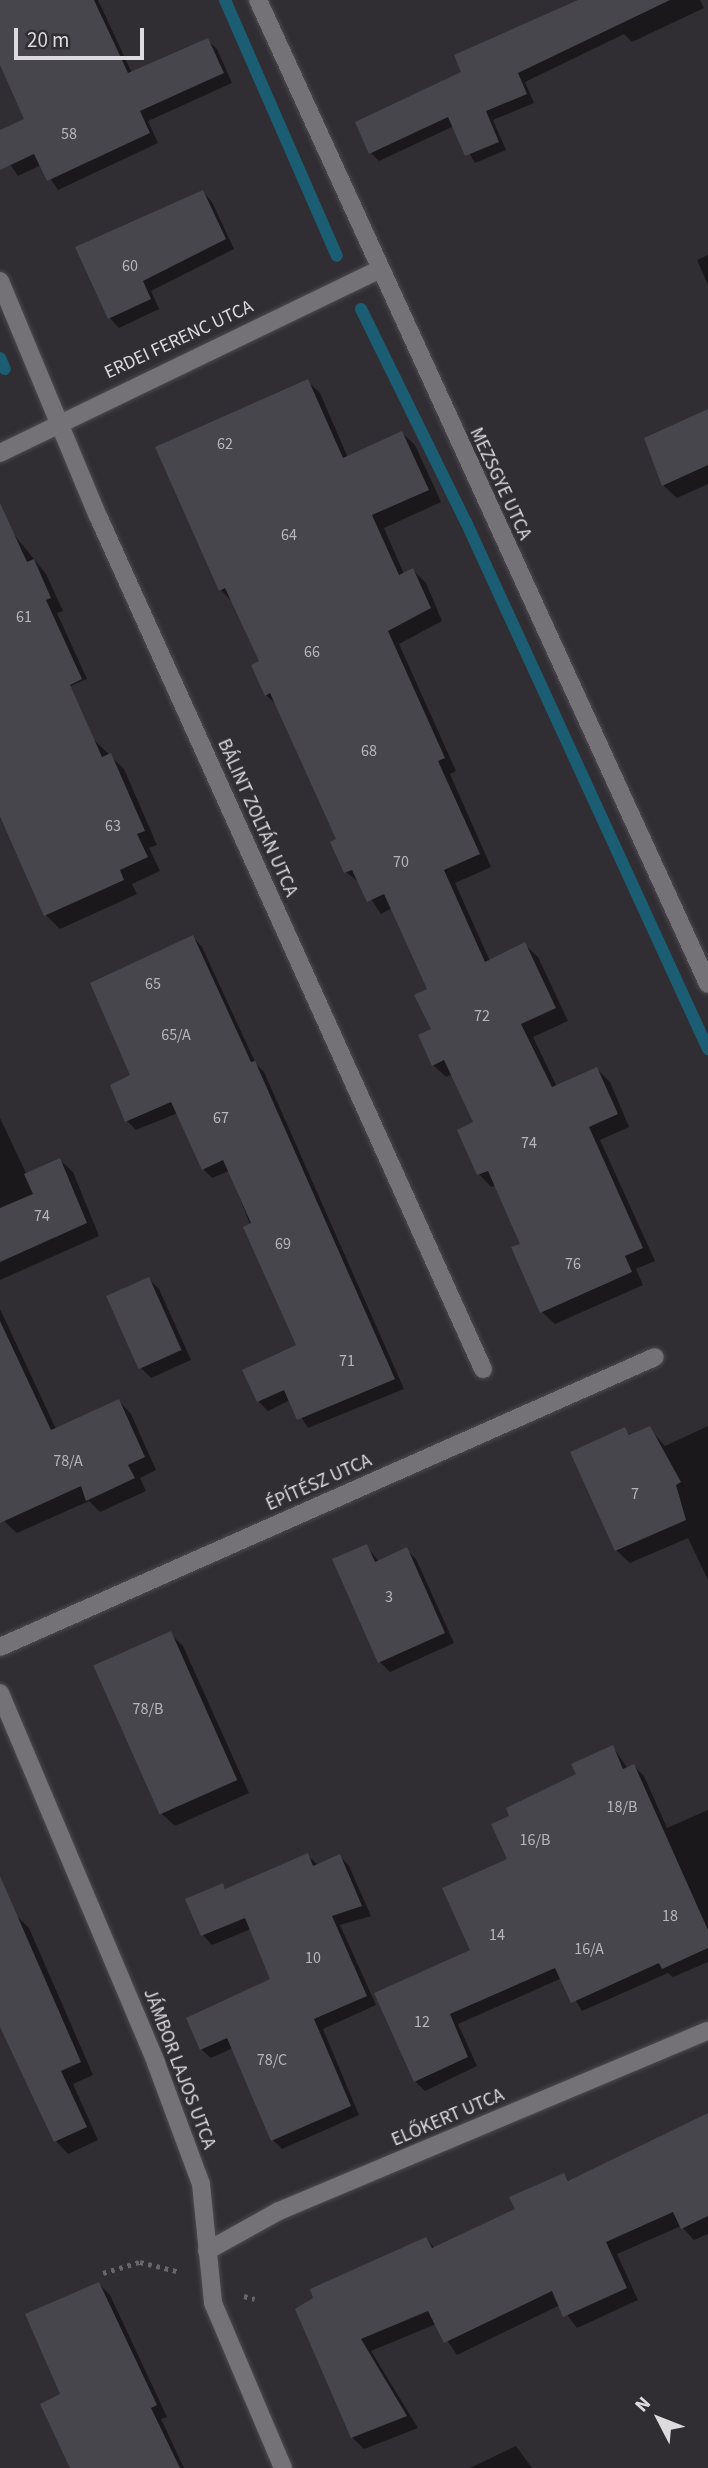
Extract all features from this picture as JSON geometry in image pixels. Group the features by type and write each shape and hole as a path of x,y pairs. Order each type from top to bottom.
{"street":[{"name":"MEZSGYE UTCA","path":"258,0 378,270 708,984"},
{"name":"ERDEI FERENC UTCA","path":"0,453 60,421 378,270"},
{"name":"BÁLINT ZOLTÁN UTCA","path":"0,281 109,541 483,1369"},
{"name":"ÉPÍTÉSZ UTCA","path":"0,1647 656,1357"},
{"name":"JÁMBOR LAJOS UTCA","path":"0,1693 166,2088 201,2184 208,2278 221,2330 283,2468"},
{"name":"ELŐKERT UTCA","path":"207,2251 279,2211 708,2031"}],"building":[{"path":"0,0 94,0 128,73 208,38 224,73 140,111 150,133 47,181 34,154 0,170 0,130 24,119 0,65"},
{"path":"578,0 670,0 518,73 527,94 486,111 499,142 465,156 448,117 369,154 355,122 461,72 454,55"},
{"path":"203,190 226,239 143,281 151,299 108,319 75,247"},
{"path":"308,379 343,458 402,431 429,490 372,515 399,575 413,568 431,608 388,631 445,758 438,761 480,854 444,870 485,962 525,942 556,1008 521,1024 552,1087 597,1067 618,1114 589,1127 643,1248 625,1256 632,1272 540,1313 511,1247 520,1244 488,1171 477,1175 457,1130 473,1122 444,1060 432,1066 418,1035 431,1029 414,995 427,989 384,894 367,902 352,870 344,873 330,842 336,839 270,693 265,696 251,665 259,661 225,588 219,591 155,447"},
{"path":"708,409 708,465 662,486 644,438"},
{"path":"0,503 27,562 34,559 51,598 46,600 82,679 70,685 102,757 111,753 145,831 137,834 148,857 120,870 124,880 44,916 0,817"},
{"path":"193,935 251,1062 255,1061 395,1379 297,1420 284,1390 257,1402 242,1370 296,1345 243,1227 251,1223 223,1160 202,1170 171,1102 125,1122 110,1085 130,1075 90,983"},
{"path":"60,1158 87,1223 0,1262 0,1208 33,1194 24,1174"},
{"path":"149,1277 182,1350 139,1369 106,1296"},
{"path":"0,1321 51,1430 119,1399 145,1457 128,1465 135,1478 86,1501 81,1486 0,1523"},
{"path":"650,1426 681,1482 676,1485 686,1520 615,1551 570,1452 625,1427 629,1435"},
{"path":"367,1544 375,1562 407,1547 445,1633 378,1663 332,1559"},
{"path":"171,1631 237,1780 160,1814 93,1666"},
{"path":"613,1745 623,1769 634,1764 708,1930 708,1948 662,1969 659,1963 571,2003 555,1968 450,2014 468,2057 414,2082 374,1993 470,1950 442,1888 507,1859 491,1824 509,1816 506,1808 576,1774 571,1764"},
{"path":"308,1853 313,1866 340,1854 362,1906 332,1916 367,1996 314,2019 351,2106 271,2141 227,2038 200,2050 186,2018 270,1979 245,1918 201,1936 185,1899 223,1883 225,1889"},
{"path":"0,1876 81,2062 61,2071 87,2127 54,2142 0,2027"},
{"path":"708,2113 708,2216 681,2229 673,2212 606,2242 627,2288 563,2317 552,2291 444,2343 428,2311 361,2339 407,2416 351,2438 295,2309 313,2298 310,2289 426,2237 432,2248 515,2209 509,2197 564,2173 568,2181"},
{"path":"99,2282 157,2405 151,2408 180,2468 70,2468 40,2404 60,2394 25,2314"}],"waterway":[{"path":"225,0 337,256"},
{"path":"361,309 466,522 708,1049"},
{"path":"0,358 5,369"}]}
